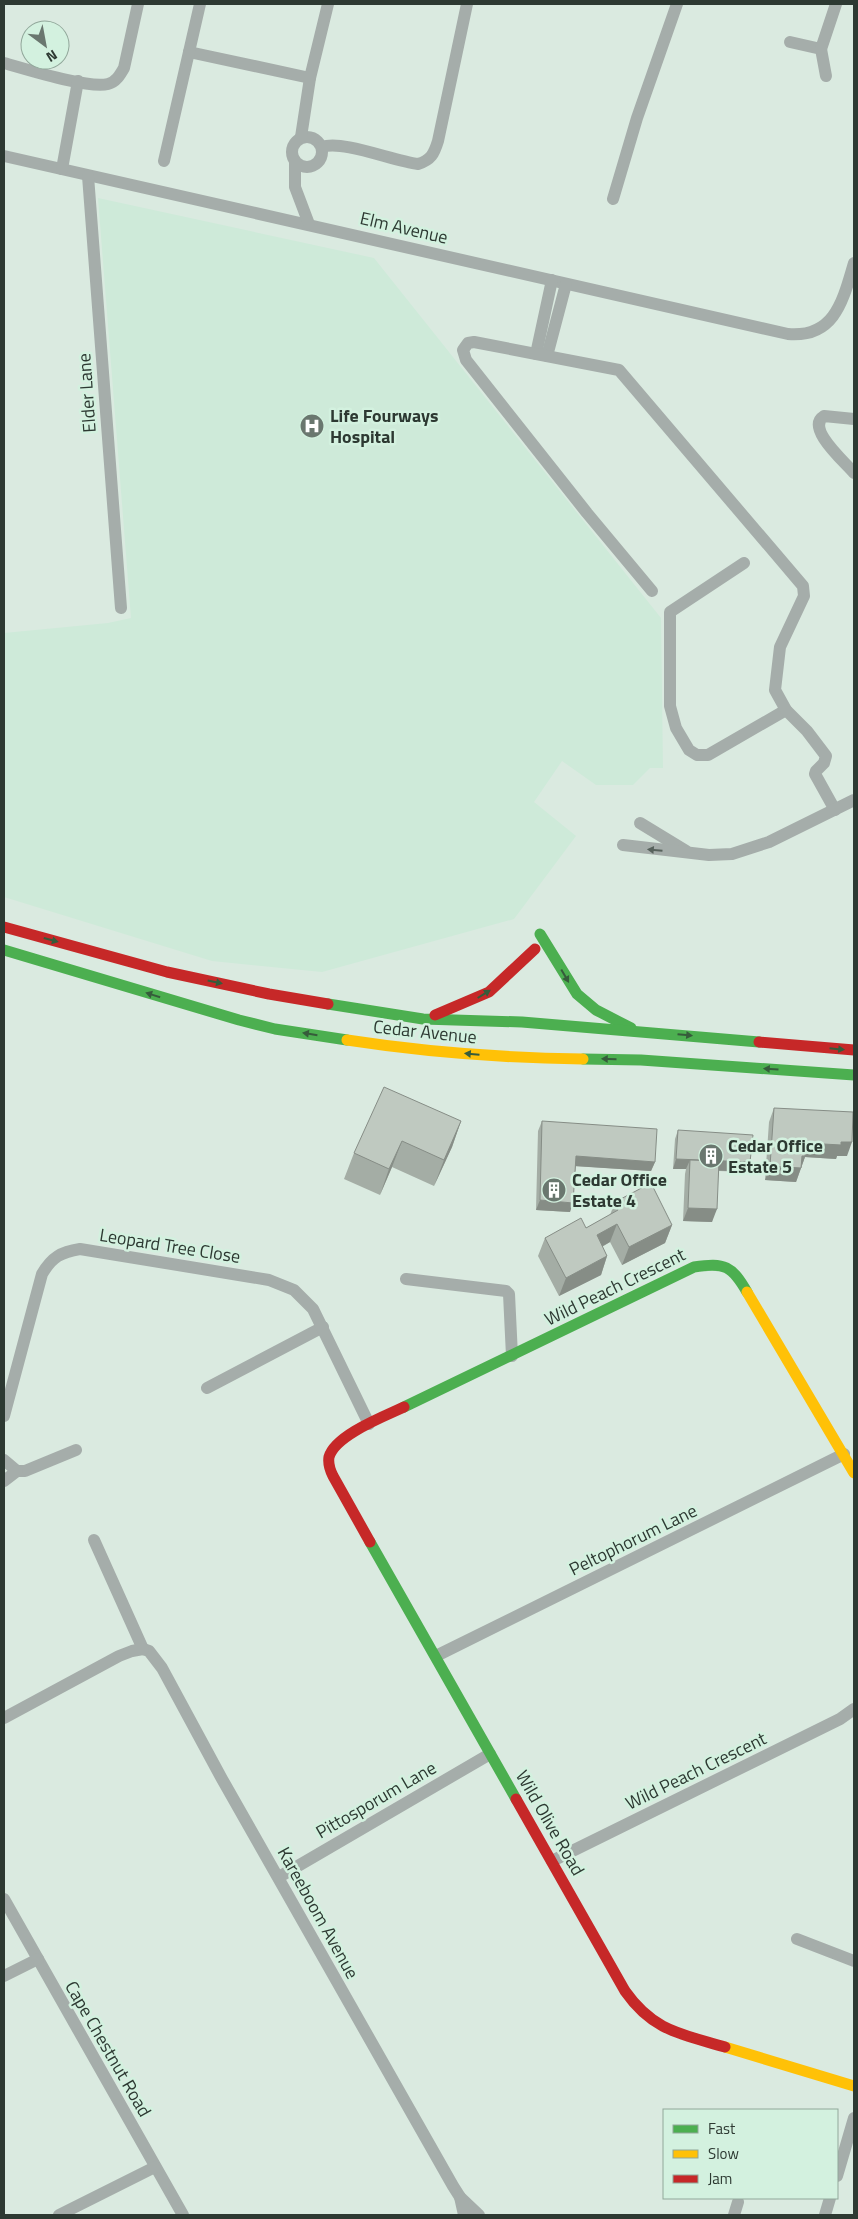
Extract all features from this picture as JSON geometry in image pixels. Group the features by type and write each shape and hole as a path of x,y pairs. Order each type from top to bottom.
{"main road":[{"name":"Cedar Avenue","path":"4,927 167,972 269,994 423,1019 522,1022 854,1050"},
{"path":"540,934 578,994 596,1010 636,1031"},
{"path":"423,1019 460,1006 489,992 535,948"},
{"name":"Cedar Avenue","path":"4,950 239,1020 275,1029 356,1042 520,1058 641,1060 854,1075"},
{"name":"Wild Peach Crescent","path":"332,1450 340,1442 369,1424 694,1267 707,1265 724,1266 736,1274 854,1473"},
{"name":"Wild Olive Road","path":"332,1450 329,1464 332,1473 625,1991 648,2019 674,2032 854,2086"}],"street":[{"path":"4,63 96,85 107,84 120,76 126,62 138,4"},
{"path":"164,162 200,4"},
{"path":"309,224 295,187 295,162 291,151 292,146 301,138 310,78 328,4"},
{"path":"322,147 330,144 345,146 418,164 429,160 433,156 438,141 467,4"},
{"path":"613,200 640,109 677,4"},
{"path":"826,76 821,50 836,4"},
{"path":"790,42 821,50"},
{"path":"189,52 310,78"},
{"path":"62,169 78,81"},
{"path":"295,162 306,168 317,164 321,159 322,147 314,138 301,138"},
{"name":"Elm Avenue","path":"4,156 797,335 820,330 832,317 844,295 854,263"},
{"name":"Elder Lane","path":"88,176 121,608"},
{"path":"542,355 552,280"},
{"path":"542,355 566,284"},
{"path":"652,591 587,513 466,360 464,350 468,343 474,342 620,370 802,586 804,596 780,647 774,690 786,710 807,731 826,756 826,760 815,774 835,810"},
{"path":"854,419 824,416 818,422 818,426 822,436 854,473"},
{"path":"744,563 670,612 670,706 676,728 689,750 697,756 708,755 786,710"},
{"path":"623,846 722,855 747,850 769,842 854,800"},
{"path":"640,824 688,852"},
{"name":"Leopard Tree Close","path":"4,1416 42,1274 48,1263 56,1255 80,1249 98,1250 269,1280 294,1290 313,1309 369,1424"},
{"path":"406,1279 506,1291 509,1294 512,1356"},
{"path":"207,1388 323,1327"},
{"path":"4,1481 9,1468 25,1471 76,1450"},
{"name":"Peltophorum Lane","path":"436,1656 844,1454"},
{"path":"4,1718 119,1656 143,1649 94,1540"},
{"name":"Kareeboom Avenue","path":"143,1649 149,1651 162,1668 222,1778 460,2197 464,2215"},
{"name":"Wild Peach Crescent","path":"552,1861 840,1719 854,1709"},
{"name":"Pittosporum Lane","path":"279,1877 490,1754"},
{"name":"Cape Chestnut Road","path":"4,1899 183,2215"},
{"path":"797,1939 854,1960"},
{"path":"4,1976 38,1959"},
{"path":"838,2173 854,2118"},
{"path":"59,2215 155,2167"},
{"name":"Kareeboom Avenue","path":"460,2197 479,2215"},
{"path":"825,2215 830,2199"},
{"path":"734,2215 738,2202"}],"shaded area":[{"name":"Life Fourways Hospital","path":"98,198 374,258 661,618 663,768 650,768 633,785 596,785 562,761 534,802 576,836 514,919 322,972 212,961 4,897 4,633 108,623 131,618"}],"building":[{"path":"384,1087 461,1121 444,1160 402,1141 389,1169 354,1153"},
{"path":"774,1108 853,1112 852,1142 841,1142 841,1145 806,1143 805,1156 802,1156 801,1168 770,1166"},
{"name":"Cedar Office Estate 4","path":"542,1121 657,1129 655,1162 576,1156 573,1203 540,1200"},
{"name":"Cedar Office Estate 5","path":"678,1130 753,1135 750,1162 676,1159"},
{"path":"690,1160 719,1161 717,1209 688,1208"},
{"path":"651,1183 672,1225 629,1247 617,1224 597,1235 607,1256 566,1278 545,1238 581,1218 586,1228 618,1210 615,1202"}],"traffic: fast":[{"path":"540,934 577,994 596,1010 631,1028"},
{"path":"4,950 239,1020 275,1029 347,1040"},
{"path":"328,1004 423,1019 522,1022 759,1042"},
{"path":"583,1059 641,1060 854,1075"},
{"path":"404,1407 694,1267 713,1265 726,1268 737,1276 747,1292"},
{"path":"370,1542 516,1799"}],"traffic: slow":[{"path":"347,1040 465,1054 583,1059"},
{"path":"747,1292 854,1473"},
{"path":"725,2047 854,2086"}],"traffic: jam":[{"path":"4,927 167,972 269,994 328,1004"},
{"path":"435,1015 489,992 535,949"},
{"path":"759,1042 854,1050"},
{"path":"370,1542 333,1476 329,1466 329,1457 333,1449 350,1434 404,1407"},
{"path":"516,1799 625,1991 646,2015 657,2023 681,2034 725,2047"}],"place":[{"name":"Life Fourways Hospital","path":"312,426"},
{"name":"Cedar Office Estate 5","path":"711,1156"},
{"name":"Cedar Office Estate 4","path":"554,1190"}]}
